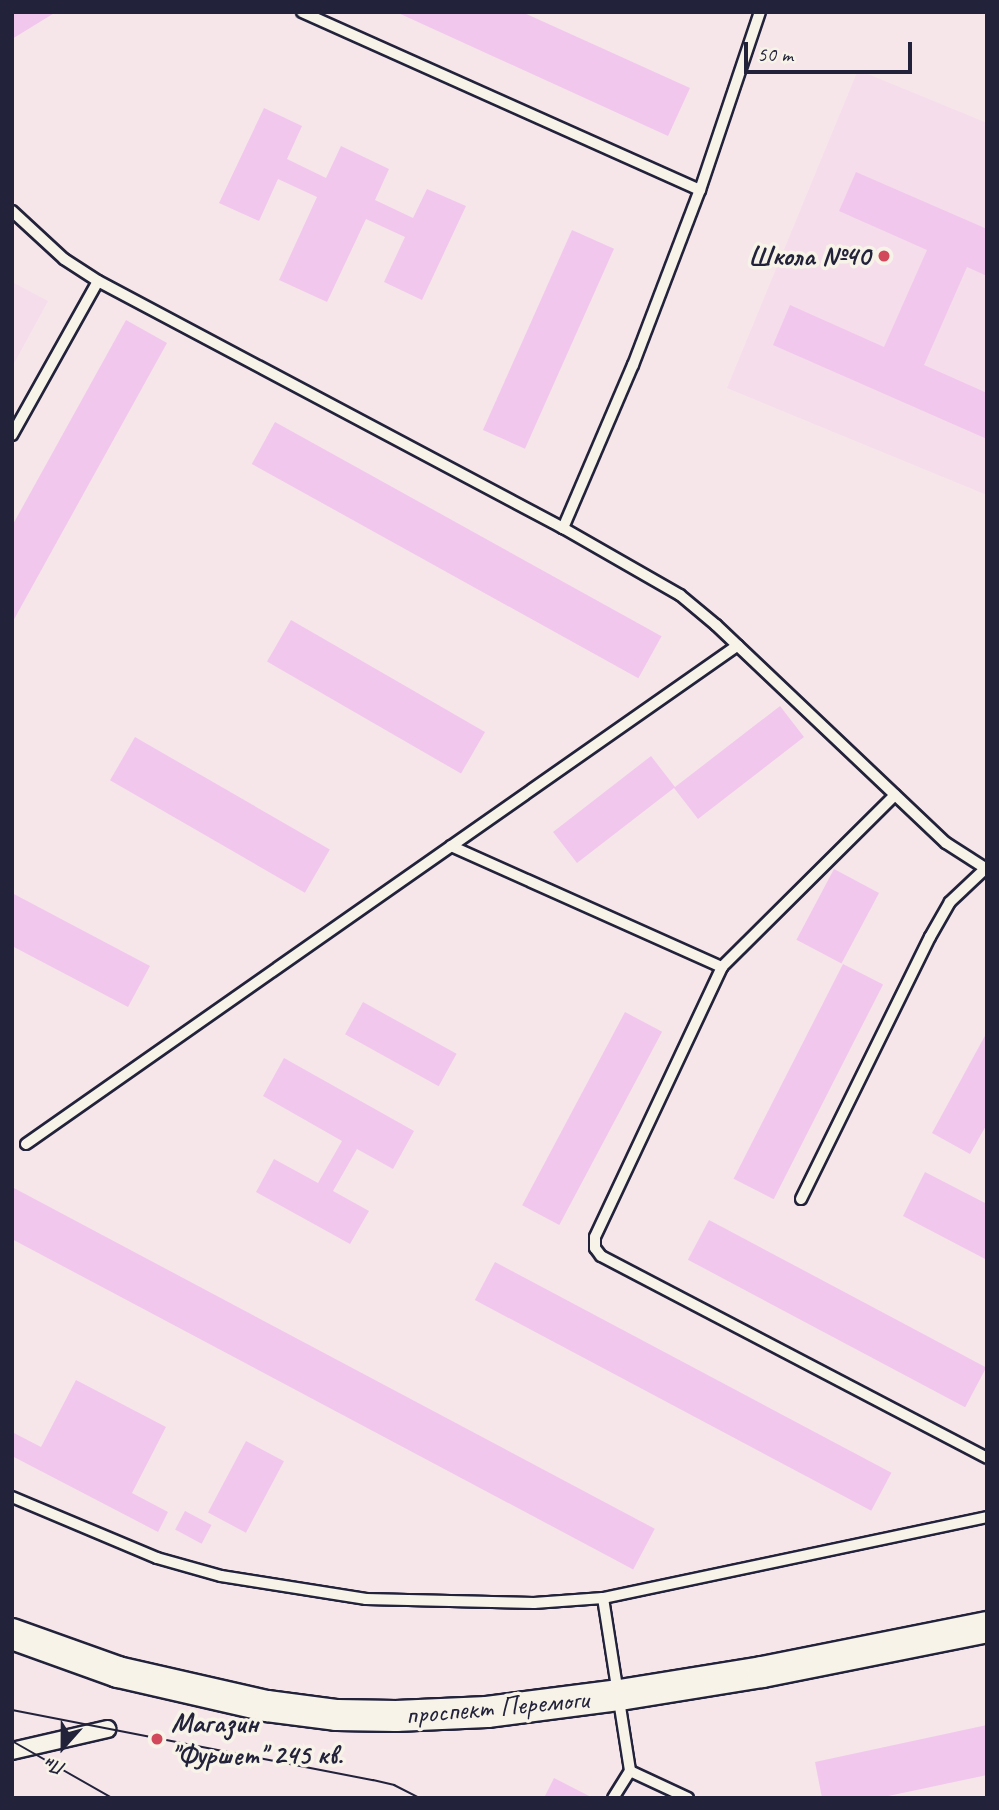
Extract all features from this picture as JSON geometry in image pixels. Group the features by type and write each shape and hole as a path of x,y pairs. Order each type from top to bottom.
{"main road":[{"name":"проспект Перемоги","path":"12,1634 75,1658 147,1680 267,1706 337,1715 446,1715 620,1695 762,1672 987,1627"}],"street":[{"path":"12,1751 107,1729"}],"lane":[{"path":"302,12 700,190"},
{"path":"563,528 633,365 700,190 760,12"},
{"path":"12,211 64,259 98,281 563,528 680,595 737,645 946,843 986,868 950,902 930,937 801,1199"},
{"path":"12,435 98,281"},
{"path":"26,1144 737,645"},
{"path":"895,794 722,967 594,1237 595,1248 601,1256 987,1458"},
{"path":"451,846 722,967"},
{"path":"12,1497 183,1567 286,1589 366,1599 534,1603 603,1598 987,1517"},
{"path":"603,1598 630,1770 612,1798"},
{"path":"630,1770 688,1798"}],"shaded area":[{"name":"Школа №40","path":"858,70 987,123 987,495 727,388"},
{"path":"12,282 48,301 12,367"}],"building":[{"path":"12,12 56,12 12,39"},
{"path":"396,12 522,12 690,88 668,136"},
{"path":"264,108 302,126 287,159 326,178 341,146 389,169 375,200 413,218 427,189 466,206 422,300 384,282 405,237 366,219 327,302 279,280 317,197 278,179 259,221 219,203"},
{"path":"856,172 987,229 987,276 967,267 924,365 987,393 987,439 773,345 790,305 884,347 927,250 839,211"},
{"path":"572,230 614,249 525,449 483,430"},
{"path":"126,320 167,343 12,623 12,526"},
{"path":"275,422 662,636 638,678 252,464"},
{"path":"291,620 485,732 461,774 267,662"},
{"path":"780,706 804,737 698,819 674,788 577,863 553,832 651,756 675,787"},
{"path":"135,737 330,850 305,893 110,780"},
{"path":"834,869 879,893 841,964 796,940"},
{"path":"12,893 150,966 128,1007 12,946"},
{"path":"843,964 883,984 774,1199 734,1179"},
{"path":"363,1002 457,1054 439,1086 345,1034"},
{"path":"625,1012 662,1032 559,1225 522,1205"},
{"path":"987,1032 987,1124 970,1154 932,1133"},
{"path":"284,1058 414,1131 393,1169 357,1149 333,1191 369,1211 350,1244 256,1192 274,1159 318,1183 342,1141 263,1096"},
{"path":"925,1172 987,1204 987,1260 903,1216"},
{"path":"12,1187 655,1529 633,1569 12,1239"},
{"path":"709,1220 986,1367 965,1407 688,1260"},
{"path":"495,1262 891,1473 871,1511 475,1300"},
{"path":"76,1380 166,1427 132,1493 168,1512 158,1532 12,1456 12,1432 41,1447"},
{"path":"246,1441 284,1461 246,1533 208,1513"},
{"path":"185,1511 211,1525 202,1544 175,1530"},
{"path":"987,1725 987,1775 879,1798 822,1798 815,1762"},
{"path":"554,1778 593,1798 544,1798"}],"tram line":[{"path":"12,1710 373,1780 394,1785 420,1798"},
{"path":"12,1741 112,1798"}],"place":[{"name":"Школа №40","path":"884,256"},
{"name":"Магазин \"Фуршет\" 245 кв.","path":"157,1739"}]}
